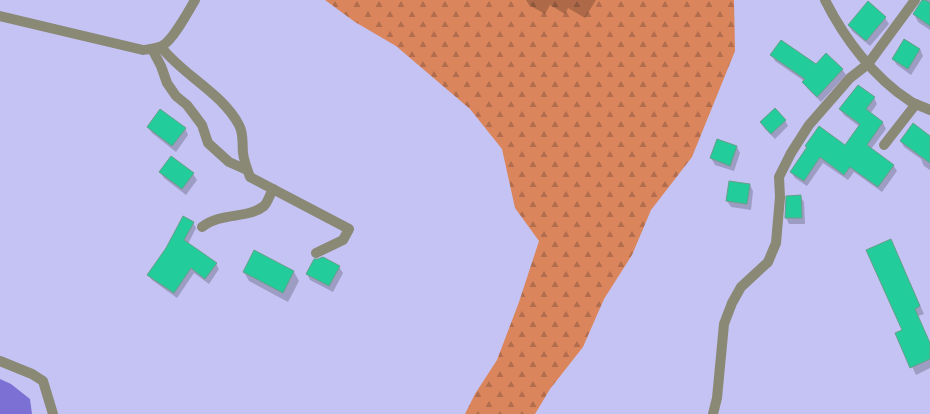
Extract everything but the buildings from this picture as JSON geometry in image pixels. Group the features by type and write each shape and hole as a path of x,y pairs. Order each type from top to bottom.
{"street":[{"path":"0,16 143,50 156,48 169,41 195,0"},
{"path":"825,0 854,48 880,78 911,102 930,110"},
{"path":"713,414 717,398 724,324 732,302 741,287 768,262 776,242 780,197 780,177 790,153 809,125 850,78 868,64 914,0"},
{"path":"156,48 167,83 176,96 195,114 202,125 208,143 230,162 247,170"},
{"path":"156,48 218,98 231,112 240,127 243,141 243,154 250,177 349,229 343,240 316,253"},
{"path":"884,145 916,104"},
{"path":"202,227 208,222 216,219 256,211 265,205 273,189"},
{"path":"0,361 32,374 43,381 53,414"}],"green space":[{"path":"325,0 734,0 735,51 692,157 651,210 632,255 604,299 583,347 550,389 535,414 465,414 475,394 497,360 519,302 539,241 515,208 502,149 470,109 396,46 355,22"}],"shaded area":[{"path":"0,379 11,384 30,399 32,414 0,414"}]}
